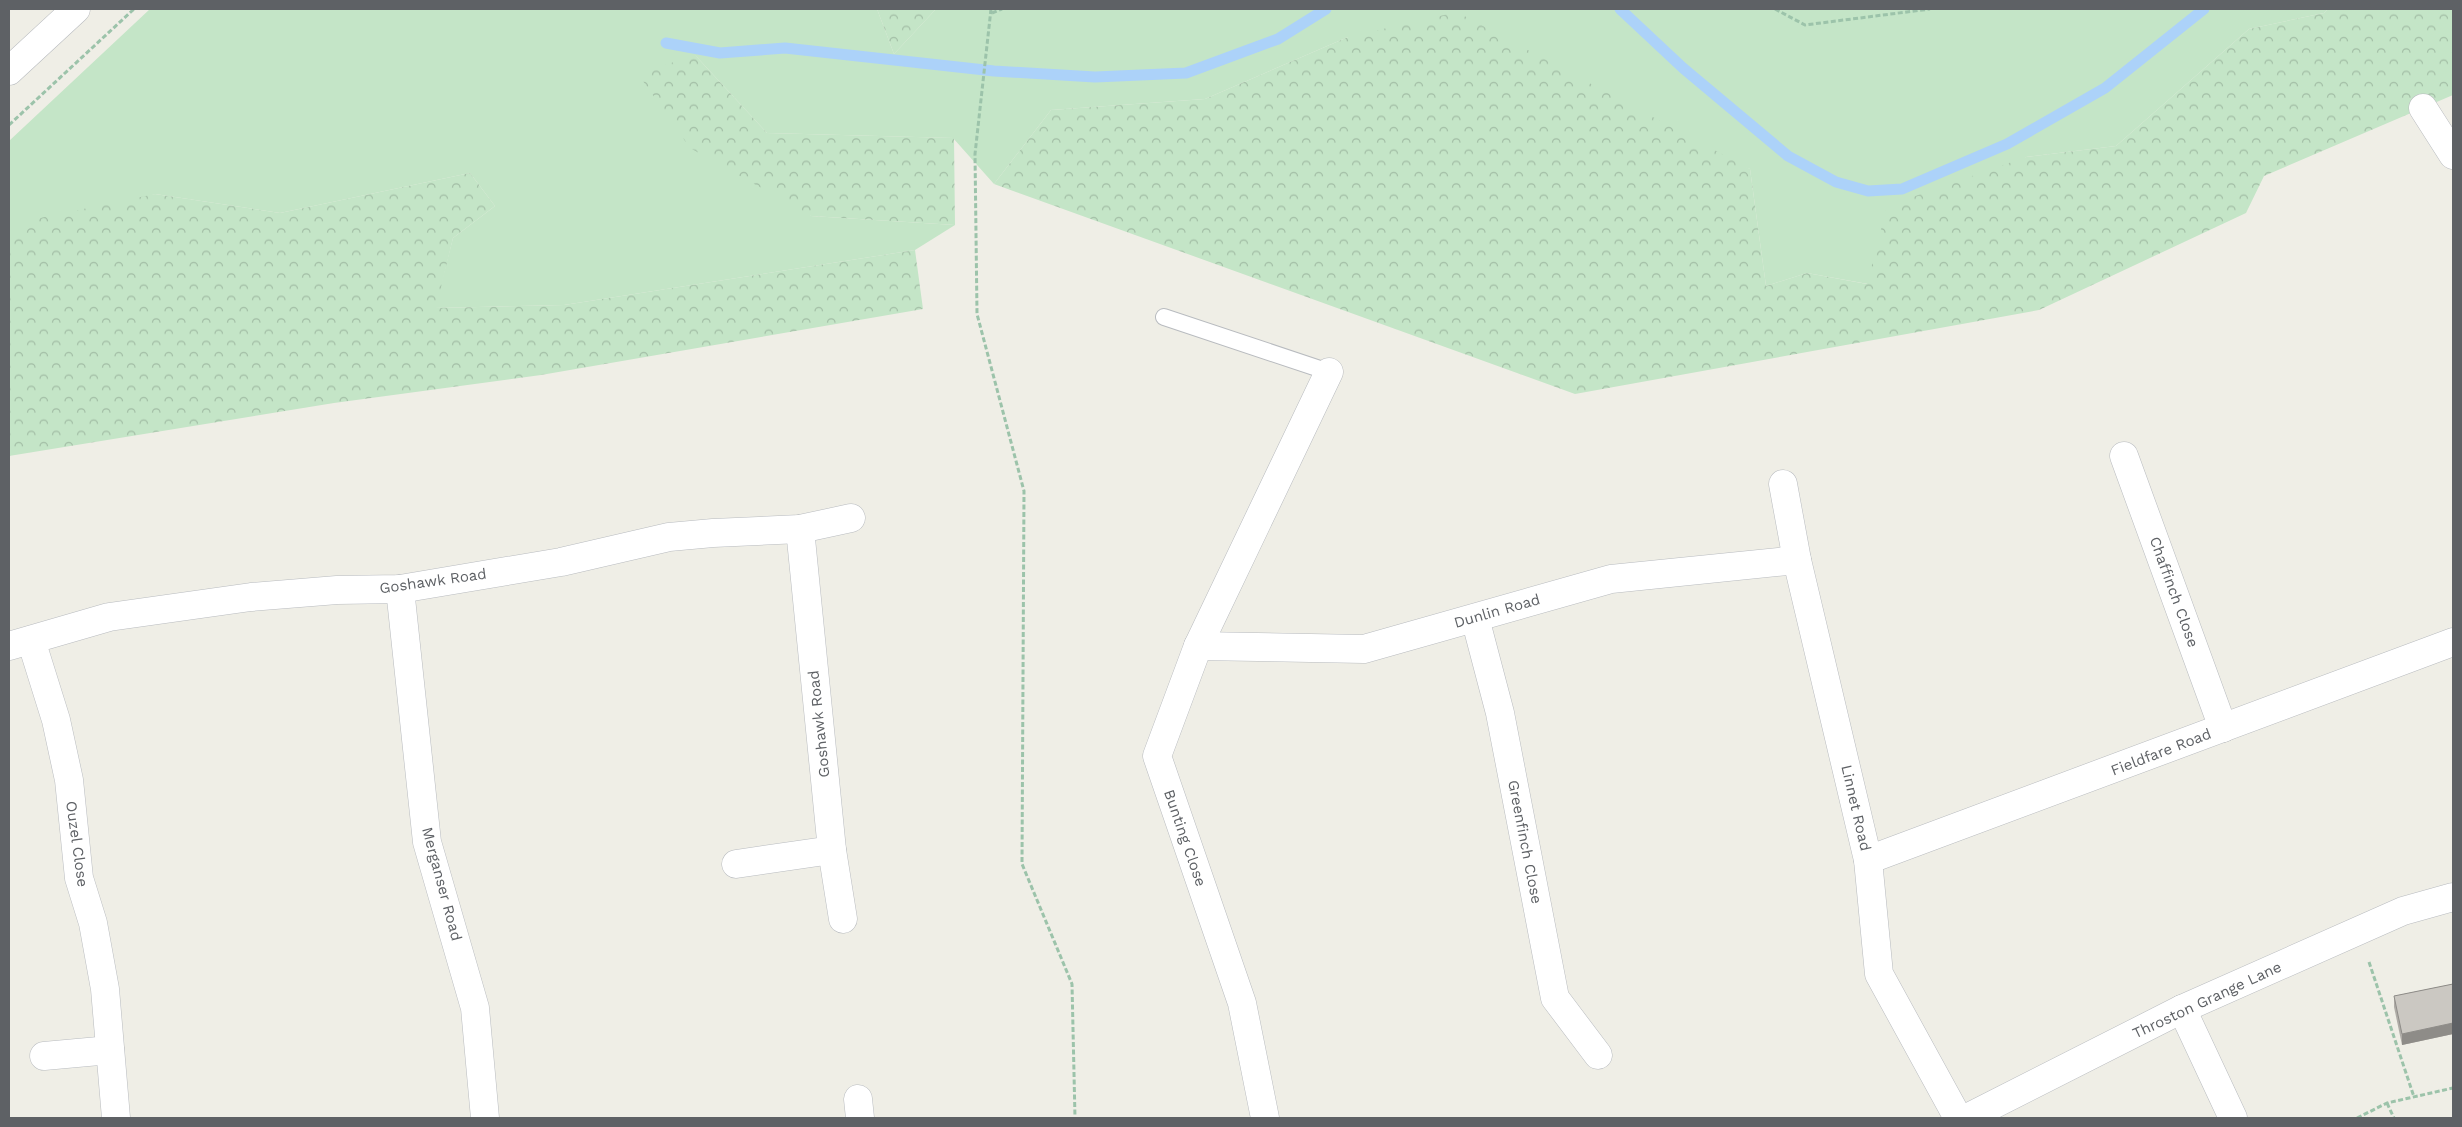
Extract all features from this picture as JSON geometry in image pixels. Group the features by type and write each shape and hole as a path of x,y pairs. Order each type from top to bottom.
{"street":[{"path":"9,71 76,9"},
{"path":"2423,108 2453,155"},
{"name":"Bunting Close","path":"1265,1118 1242,1002 1157,756 1198,646 1234,566 1329,372"},
{"name":"Chaffinch Close","path":"2124,456 2223,728"},
{"name":"Linnet Road","path":"1783,484 1797,560 1868,860 1878,974 1958,1118"},
{"name":"Goshawk Road","path":"20,643 108,616 251,597 338,590 400,589 561,562 669,537 713,532 800,529 851,518"},
{"name":"Goshawk Road","path":"800,529 832,850 843,919"},
{"name":"Dunlin Road","path":"1198,646 1364,649 1610,579 1797,560"},
{"name":"Merganser Road","path":"400,589 427,842 475,1008 485,1118"},
{"name":"Greenfinch Close","path":"1475,618 1500,713 1555,998 1598,1055"},
{"name":"Fieldfare Road","path":"1868,860 2453,642"},
{"name":"Ouzel Close","path":"20,643 56,720 69,780 79,878 93,923 105,989 116,1118"},
{"path":"736,864 832,850"},
{"name":"Throston Grange Lane","path":"1967,1118 2182,1009 2403,912 2453,898"},
{"path":"2182,1009 2233,1118"},
{"path":"44,1056 110,1050"}],"lane":[{"path":"1164,317 1329,372"}],"path":[{"path":"9,125 134,9"},
{"path":"1002,9 991,11 975,154 977,314 1024,490 1022,864 1072,984 1075,1118"},
{"path":"1775,9 1805,24 1930,9"},
{"path":"2357,931 2414,1097"},
{"path":"2357,1118 2387,1103 2453,1088"},
{"path":"2387,1103 2394,1118"}],"green space":[{"path":"150,9 877,9 894,54 936,9 2328,9 2324,13 2249,29 2116,146 2026,157 1868,284 1807,273 1766,286 1750,169 1348,37 1205,99 1051,110 994,184 953,138 767,133 695,55 811,216 955,225 915,250 564,305 435,308 453,238 495,206 470,173 280,213 155,194 9,246 9,141"},
{"path":"877,9 936,9 894,54"},
{"path":"2328,9 2453,9 2453,95 2264,176 2246,213 2039,310 1575,394 994,184 1051,110 1205,99 1348,37 1457,12 1750,169 1766,286 1807,273 1867,284 1887,206 2026,157 2116,146 2249,29 2324,13"},
{"path":"695,55 767,133 954,138 955,225 811,216 690,148 638,74"},
{"path":"470,173 495,206 453,238 436,308 564,305 915,250 923,309 541,375 334,403 9,456 9,246 40,218 155,194 280,213"}],"building":[{"path":"2453,984 2453,1023 2402,1034 2394,996"}],"waterway":[{"path":"666,43 720,53 785,48 994,71 1095,77 1186,73 1278,39 1326,9"},
{"path":"1620,9 1683,68 1788,156 1836,182 1868,191 1902,189 2007,144 2105,88 2204,9"}]}
